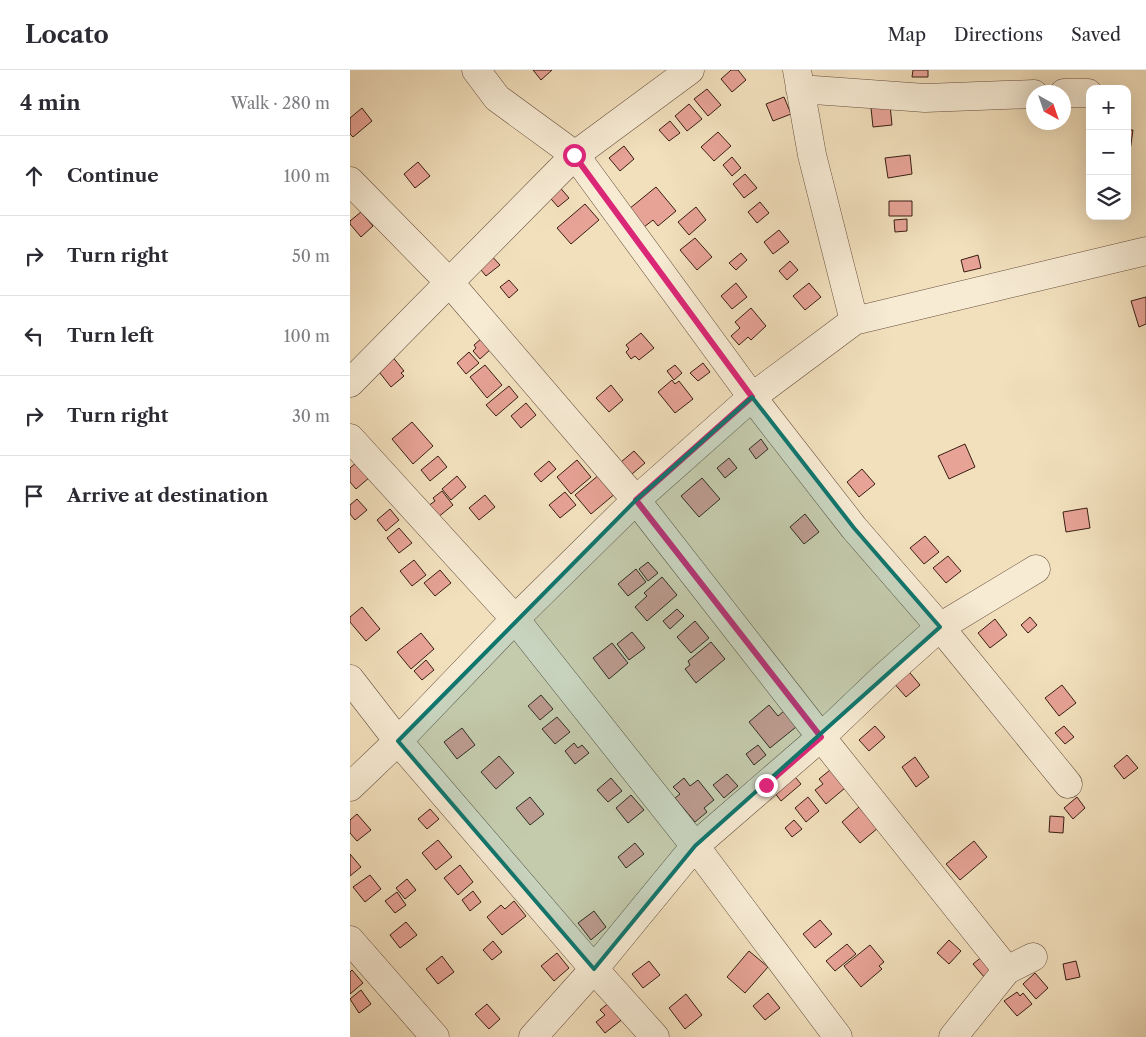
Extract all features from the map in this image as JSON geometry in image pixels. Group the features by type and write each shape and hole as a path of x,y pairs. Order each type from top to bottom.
{"street":[{"path":"476,70 497,98 574,155 752,397 854,528 940,627 1068,784"},
{"path":"350,383 574,155 690,70"},
{"path":"854,321 812,155 799,79 925,98 1026,94"},
{"path":"350,181 450,283 636,500 821,737 1007,970"},
{"path":"350,787 398,741 515,619 636,500 752,397 854,321 1146,251"},
{"path":"350,438 515,619 695,846 838,1037"},
{"path":"533,1037 594,969 695,846 821,737 940,627 1036,569"},
{"path":"350,678 398,741 655,1037"},
{"path":"350,940 435,1037"},
{"path":"953,1037 1007,970 1033,957"}],"highlighted area":[{"path":"752,397 854,528 940,627 695,846 594,969 398,741 636,500"}],"building":[{"path":"533,70 552,70 541,80"},
{"path":"731,70 738,70 746,80 732,92 721,79"},
{"path":"913,70 928,70 928,77 912,77"},
{"path":"707,89 721,105 708,116 694,99"},
{"path":"784,97 791,114 773,121 766,104"},
{"path":"689,104 702,119 687,131 675,116"},
{"path":"890,105 892,125 873,127 871,108"},
{"path":"362,108 372,121 353,137 350,134 350,118"},
{"path":"670,121 680,133 669,141 659,130"},
{"path":"718,132 731,146 714,161 701,147"},
{"path":"624,146 634,159 620,171 609,158"},
{"path":"910,155 912,174 888,178 885,158"},
{"path":"732,157 741,168 732,176 723,165"},
{"path":"418,162 430,176 415,188 404,174"},
{"path":"745,174 757,188 744,198 733,184"},
{"path":"557,184 569,198 558,207 546,193"},
{"path":"656,187 676,211 658,226 653,220 644,227 629,209"},
{"path":"889,201 912,201 912,216 889,216"},
{"path":"760,202 769,213 757,223 748,212"},
{"path":"585,204 599,220 571,244 557,228"},
{"path":"696,207 706,220 689,235 678,222"},
{"path":"361,212 373,226 361,237 350,224 350,221"},
{"path":"907,219 907,231 895,232 894,220"},
{"path":"779,230 789,242 773,254 764,242"},
{"path":"695,238 712,257 697,270 680,250"},
{"path":"489,253 500,265 486,276 476,264"},
{"path":"741,253 747,260 736,270 729,263"},
{"path":"978,255 981,268 964,272 961,260"},
{"path":"790,261 798,270 787,280 779,271"},
{"path":"509,280 518,290 509,298 500,287"},
{"path":"736,283 747,297 732,309 721,296"},
{"path":"809,283 821,297 805,310 793,296"},
{"path":"1146,297 1146,324 1139,327 1131,301"},
{"path":"751,308 766,326 751,340 748,337 739,345 731,336 740,328 735,322"},
{"path":"641,333 654,348 639,360 635,356 631,359 626,352 629,349 626,345"},
{"path":"482,338 491,349 480,359 473,351 476,348 474,345"},
{"path":"469,352 479,363 466,374 457,363"},
{"path":"391,355 404,371 401,373 404,376 391,387 376,368"},
{"path":"703,363 710,372 698,381 690,373"},
{"path":"485,365 502,385 487,398 470,377"},
{"path":"675,365 682,373 674,380 667,371"},
{"path":"672,380 675,384 679,381 693,399 675,413 658,392"},
{"path":"611,385 623,400 609,412 596,398"},
{"path":"509,386 518,397 496,416 486,405"},
{"path":"526,403 536,415 521,428 511,416"},
{"path":"412,422 433,446 413,464 392,439"},
{"path":"761,439 768,449 756,459 749,449"},
{"path":"965,444 975,467 949,479 938,456"},
{"path":"634,451 645,463 632,474 621,462"},
{"path":"438,456 447,467 430,481 421,470"},
{"path":"729,458 737,468 725,478 717,468"},
{"path":"577,460 591,477 571,494 557,477"},
{"path":"549,461 556,469 541,482 534,474"},
{"path":"357,462 370,477 356,489 350,482 350,468"},
{"path":"862,469 875,484 859,497 847,482"},
{"path":"600,474 616,493 591,514 575,495"},
{"path":"457,476 466,487 451,500 442,489"},
{"path":"702,478 720,499 699,517 681,496"},
{"path":"442,491 453,505 437,518 428,506 435,501 433,498"},
{"path":"565,492 576,505 560,518 549,505"},
{"path":"485,495 495,507 479,520 469,508"},
{"path":"357,499 367,510 355,520 350,514 350,505"},
{"path":"1087,508 1090,528 1066,532 1063,512"},
{"path":"390,509 399,520 386,531 377,520"},
{"path":"805,514 819,532 804,544 790,527"},
{"path":"399,528 412,543 399,553 387,538"},
{"path":"925,536 939,552 924,564 910,548"},
{"path":"948,556 961,571 946,583 933,568"},
{"path":"414,560 426,575 412,586 400,571"},
{"path":"648,562 658,573 648,581 639,569"},
{"path":"636,569 646,582 628,596 618,584"},
{"path":"440,570 451,583 435,596 424,583"},
{"path":"662,577 677,595 647,621 635,607 647,596 644,593"},
{"path":"362,607 380,629 366,641 350,622 350,617"},
{"path":"677,609 684,616 670,629 663,621"},
{"path":"1030,617 1037,625 1028,633 1021,625"},
{"path":"995,619 1007,635 990,648 978,633"},
{"path":"695,621 709,638 691,653 677,637"},
{"path":"632,632 645,648 629,660 617,644"},
{"path":"421,633 434,649 411,669 397,652"},
{"path":"711,642 725,659 696,683 685,669 690,665 688,661"},
{"path":"612,643 628,663 609,679 593,658"},
{"path":"426,660 434,670 422,680 414,671"},
{"path":"906,668 920,685 906,697 892,681"},
{"path":"1062,685 1076,703 1059,716 1045,698"},
{"path":"541,695 553,709 540,720 528,706"},
{"path":"769,705 778,716 784,711 796,727 770,748 749,722"},
{"path":"557,717 570,732 555,744 542,729"},
{"path":"875,726 885,737 869,751 859,740"},
{"path":"1064,726 1074,737 1065,744 1055,733"},
{"path":"462,728 475,745 457,759 444,742"},
{"path":"574,743 578,748 582,745 589,753 575,764 565,751"},
{"path":"758,745 766,755 754,765 746,754"},
{"path":"1127,755 1138,768 1124,779 1114,766"},
{"path":"499,756 514,773 496,789 481,772"},
{"path":"915,757 929,777 916,787 902,767"},
{"path":"830,770 845,788 826,804 815,790 823,784 819,779"},
{"path":"790,771 801,784 781,801 771,788"},
{"path":"727,774 738,786 724,798 713,785"},
{"path":"611,778 622,791 608,802 597,790"},
{"path":"684,778 690,786 698,780 714,800 704,808 707,812 695,822 675,798 680,794 673,787"},
{"path":"631,795 644,810 628,823 616,808"},
{"path":"530,797 544,814 530,825 516,808"},
{"path":"808,797 819,811 806,822 795,808"},
{"path":"1077,797 1085,808 1073,819 1064,808"},
{"path":"859,807 878,828 860,843 842,822"},
{"path":"430,809 439,819 427,829 418,819"},
{"path":"357,814 371,830 357,841 350,833 350,820"},
{"path":"1050,816 1064,817 1063,833 1049,832"},
{"path":"794,820 802,829 792,837 785,828"},
{"path":"438,840 452,857 436,870 422,853"},
{"path":"974,841 987,857 960,880 946,864"},
{"path":"635,843 644,854 626,868 618,857"},
{"path":"350,854 361,867 350,876"},
{"path":"460,865 473,882 458,895 444,878"},
{"path":"370,875 381,889 365,902 353,887"},
{"path":"407,879 416,890 405,899 396,888"},
{"path":"473,891 481,902 470,911 462,900"},
{"path":"397,892 406,905 395,913 385,901"},
{"path":"514,901 526,916 502,935 487,917 501,905 505,909"},
{"path":"594,911 606,927 591,940 578,923"},
{"path":"820,920 832,934 815,948 803,934"},
{"path":"406,922 417,935 400,948 390,935"},
{"path":"949,940 961,951 949,964 937,953"},
{"path":"493,941 502,952 492,960 483,950"},
{"path":"847,944 856,954 835,971 826,961"},
{"path":"870,945 884,962 879,966 882,969 861,987 844,966"},
{"path":"749,951 768,967 745,993 727,977"},
{"path":"988,952 999,965 985,978 973,964"},
{"path":"557,953 569,968 554,981 541,966"},
{"path":"442,956 454,972 438,984 426,969"},
{"path":"649,961 660,975 643,988 632,974"},
{"path":"1076,961 1080,977 1066,980 1063,964"},
{"path":"352,970 363,983 350,994 350,972"},
{"path":"1035,973 1048,988 1036,999 1023,984"},
{"path":"361,990 371,1004 359,1013 350,999"},
{"path":"1017,992 1020,996 1023,993 1032,1004 1017,1016 1004,1001"},
{"path":"768,993 780,1008 765,1020 753,1006"},
{"path":"686,994 702,1015 685,1029 669,1008"},
{"path":"610,1002 624,1018 605,1033 596,1022 605,1015 600,1010"},
{"path":"487,1004 500,1019 489,1029 475,1014"}],"route":[{"path":"574,155 752,397 636,500 821,737 766,785"}]}
